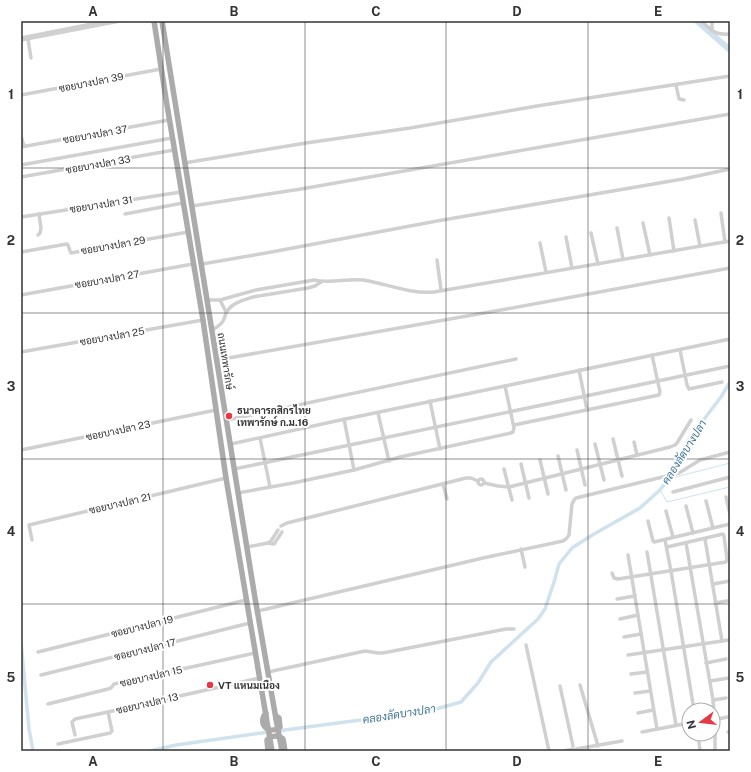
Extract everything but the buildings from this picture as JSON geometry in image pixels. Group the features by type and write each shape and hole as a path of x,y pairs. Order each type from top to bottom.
{"main road":[{"name":"ถนนเทพารักษ์","path":"154,21 226,478 272,751"},
{"name":"ถนนเทพารักษ์","path":"162,21 234,469 282,751"},
{"path":"190,247 199,246"},
{"path":"266,715 264,716 263,721 264,727 269,730 278,729 280,727 279,718 276,717"},
{"path":"268,751 267,740 274,736 279,736 283,739 285,751"}],"street":[{"path":"21,39 107,21"},
{"path":"21,39 28,39 120,21"},
{"path":"701,21 712,31 718,34 730,34"},
{"path":"712,21 712,31"},
{"path":"28,39 31,58"},
{"name":"ซอยบางปลา 39","path":"21,95 161,69"},
{"path":"184,163 730,76"},
{"path":"676,85 679,99 684,100"},
{"path":"192,206 301,189 730,114"},
{"name":"ซอยบางปลา 37","path":"22,147 169,120"},
{"path":"21,136 22,147"},
{"path":"21,165 172,138"},
{"name":"ซอยบางปลา 33","path":"21,177 174,150"},
{"path":"202,264 683,179 730,169"},
{"name":"ซอยบางปลา 31","path":"21,217 181,192"},
{"path":"125,214 183,203"},
{"path":"721,213 725,242"},
{"path":"38,234 41,230 39,214"},
{"path":"668,218 674,251"},
{"path":"695,220 700,246"},
{"path":"643,223 650,255"},
{"path":"617,228 623,259"},
{"name":"ซอยบางปลา 29","path":"21,251 68,244 72,253 188,232"},
{"path":"592,233 598,264"},
{"path":"566,237 572,268"},
{"path":"207,300 220,300 256,290 314,280 321,282 362,280 425,292 730,241"},
{"path":"540,243 546,272"},
{"path":"437,260 441,290"},
{"name":"ซอยบางปลา 27","path":"21,295 193,264"},
{"path":"217,360 730,268"},
{"path":"212,330 223,322 226,312 233,305 245,299 308,288 321,282"},
{"path":"230,298 233,305"},
{"path":"220,300 226,312"},
{"name":"ซอยบางปลา 25","path":"21,352 202,320"},
{"path":"230,444 730,339"},
{"path":"680,350 687,387 690,389 722,382"},
{"path":"514,426 659,395 660,392 652,355"},
{"path":"227,420 516,359"},
{"path":"234,469 435,426 510,412 730,366"},
{"path":"579,370 587,410"},
{"path":"238,493 354,470 511,433 514,431 514,426 505,386"},
{"path":"430,402 440,449"},
{"name":"ซอยบางปลา 23","path":"21,450 216,410"},
{"path":"378,413 389,461"},
{"path":"344,419 354,470"},
{"path":"283,527 287,523 466,478 471,478 478,481 482,478 484,483 508,487 618,460 675,445 691,420"},
{"path":"260,438 270,487"},
{"path":"614,439 622,476"},
{"path":"634,442 637,455"},
{"path":"595,444 604,480"},
{"path":"577,450 586,485"},
{"path":"258,611 566,539 569,535 572,504 576,498 679,472 700,460 730,452"},
{"path":"558,456 566,490"},
{"path":"540,460 548,494"},
{"path":"521,464 529,498"},
{"path":"504,469 512,500"},
{"path":"673,492 730,477"},
{"name":"ซอยบางปลา 21","path":"32,540 29,524 226,478"},
{"path":"443,484 447,499"},
{"path":"726,497 730,514"},
{"path":"706,501 713,528"},
{"path":"686,506 693,533"},
{"path":"666,511 673,537"},
{"path":"648,521 653,541 665,540 730,524"},
{"path":"247,547 268,543 274,544 279,533"},
{"path":"612,573 616,579 710,565 726,562 727,559 724,536 722,534 667,547"},
{"path":"705,539 722,641"},
{"path":"665,540 693,702"},
{"path":"686,543 713,700 726,698"},
{"path":"521,549 525,567"},
{"path":"647,552 676,725"},
{"path":"628,556 657,729"},
{"path":"713,584 730,582"},
{"path":"617,599 635,596"},
{"name":"ซอยบางปลา 19","path":"38,652 246,600"},
{"path":"715,603 727,601"},
{"path":"620,618 638,615"},
{"name":"ซอยบางปลา 17","path":"41,675 250,623"},
{"path":"268,672 366,651 383,653 506,629 514,629"},
{"path":"624,637 641,634"},
{"path":"628,655 729,640"},
{"path":"526,645 549,751"},
{"name":"ซอยบางปลา 15","path":"48,704 108,689 114,684 255,653"},
{"path":"706,663 726,659"},
{"path":"631,674 647,672"},
{"name":"ซอยบางปลา 13","path":"58,744 110,733 112,731 108,712 260,678"},
{"path":"710,681 729,678"},
{"path":"580,684 598,746"},
{"path":"560,686 574,748"},
{"path":"634,693 650,691"},
{"path":"638,713 653,710"},
{"path":"75,734 72,722 75,719 108,712"},
{"path":"721,718 727,717"},
{"path":"642,732 681,724"},
{"path":"564,751 574,748 598,746 622,741"}],"waterway":[{"path":"697,21 730,50"},
{"name":"คลองลัดบางปลา","path":"277,731 429,711 461,702 478,683 491,662 538,619 545,609 559,564 572,548 640,508 660,490 667,481 689,439 721,397 730,382"},
{"path":"668,479 730,463"},
{"path":"660,490 667,502 730,487"},
{"path":"21,642 29,729 33,751"},
{"name":"คลองลัดบางปลา","path":"150,751 176,745 269,732"}],"place":[{"name":"ธนาคารกสิกรไทย เทพารักษ์ ก.ม.16","path":"229,416"},
{"name":"VT แหนมเนือง","path":"210,685"}]}
